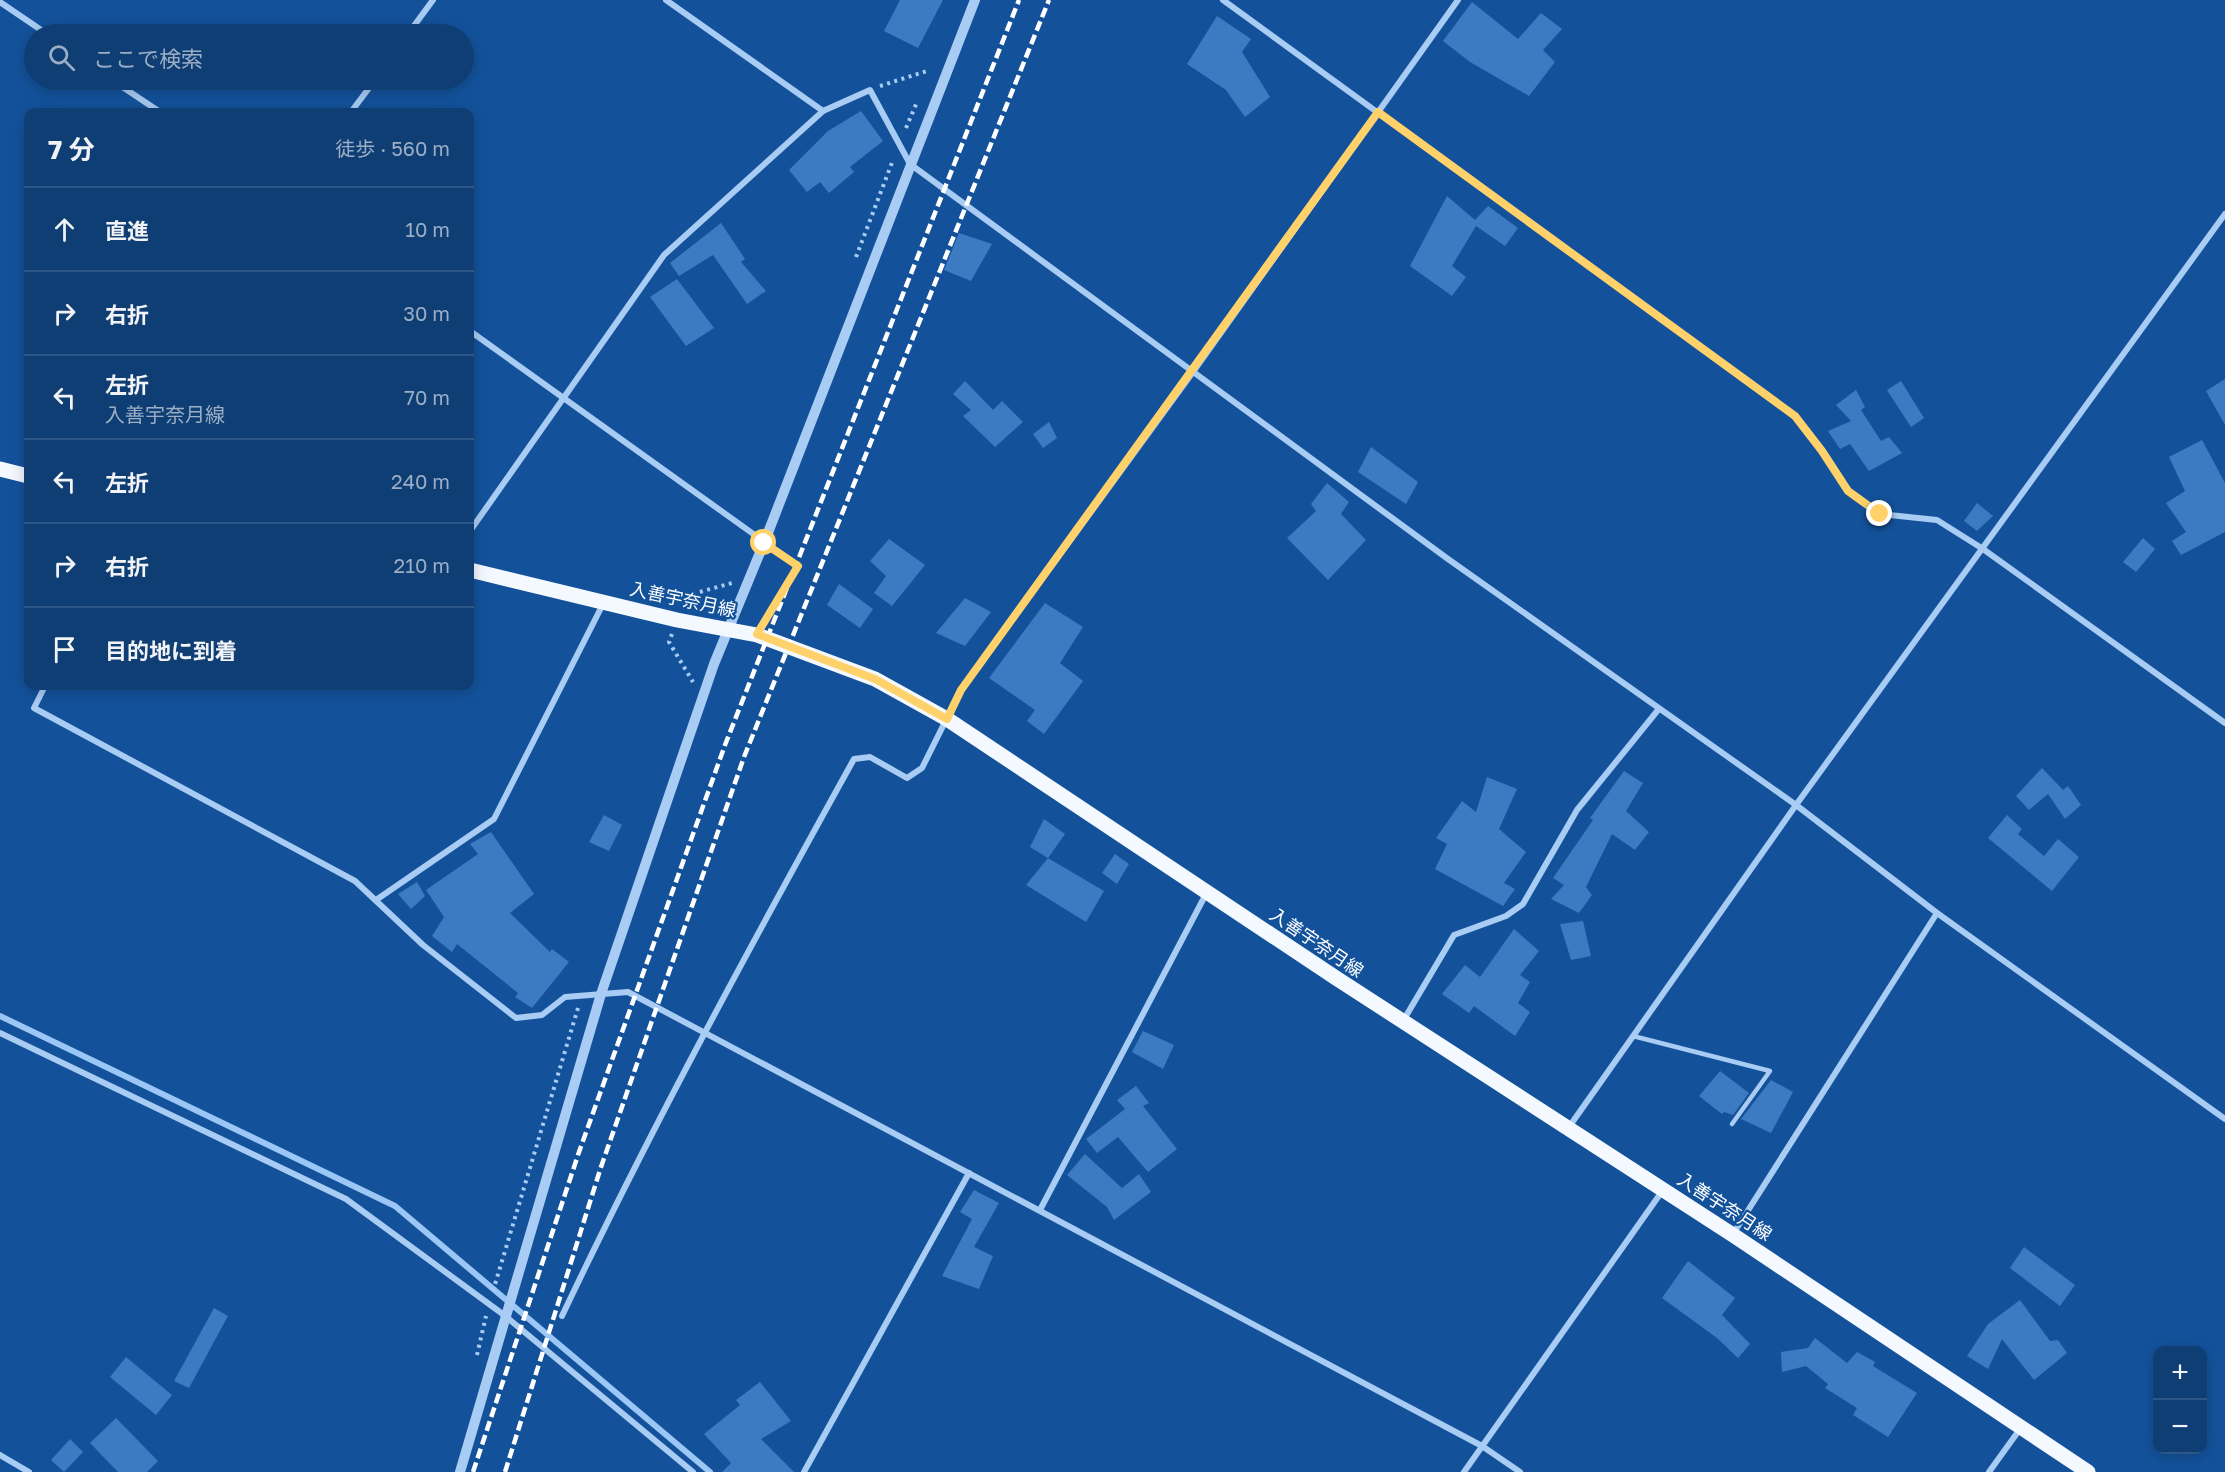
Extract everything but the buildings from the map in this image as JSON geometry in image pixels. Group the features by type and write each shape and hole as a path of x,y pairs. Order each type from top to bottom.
{"main road":[{"path":"0,469 24,475"},
{"name":"入善宇奈月線","path":"474,571 604,602 757,634 875,679 947,719 1403,1021 1664,1189 2088,1472"}],"street":[{"path":"415,24 433,0"},
{"path":"666,0 823,111"},
{"path":"460,1472 504,1315 600,994 727,629 764,543 975,0"},
{"path":"1222,0 1795,416 1822,451 1848,491 1880,514 1937,519 1983,549 2225,723"},
{"path":"562,1316 625,1183 704,1031 854,759 870,757 907,778 922,768 961,690 1458,0"},
{"path":"0,2 32,24"},
{"path":"127,90 154,108"},
{"path":"354,108 368,90"},
{"path":"474,525 664,255 823,111 870,90 910,164 1192,372 1658,710 1796,805 1937,913 2225,1119"},
{"path":"1568,1127 1796,805 2225,214"},
{"path":"474,334 798,566 757,634"},
{"path":"376,900 494,819 604,602"},
{"path":"43,690 34,708 355,881 423,945 516,1018 542,1015 565,997 628,992 1482,1446 1520,1472"},
{"path":"1403,1021 1454,935 1506,916 1523,904 1577,810 1658,710"},
{"path":"1040,1210 1207,892"},
{"path":"1732,1235 1937,913"},
{"path":"0,1033 346,1200 504,1315 693,1472"},
{"path":"804,1472 969,1173"},
{"path":"1464,1472 1664,1189"},
{"path":"1989,1472 2022,1427"},
{"path":"0,1455 29,1472"}],"lane":[{"path":"1633,1036 1770,1071 1732,1124"}],"waterway":[{"path":"0,1016 395,1206 710,1472"}],"railway":[{"path":"473,1472 579,1152 725,745 1019,0"},
{"path":"505,1472 601,1167 744,757 1049,0"}],"route":[{"path":"764,543 798,566 757,634 875,679 947,719 961,690 1378,112 1795,416 1822,451 1848,491 1880,514"}]}
